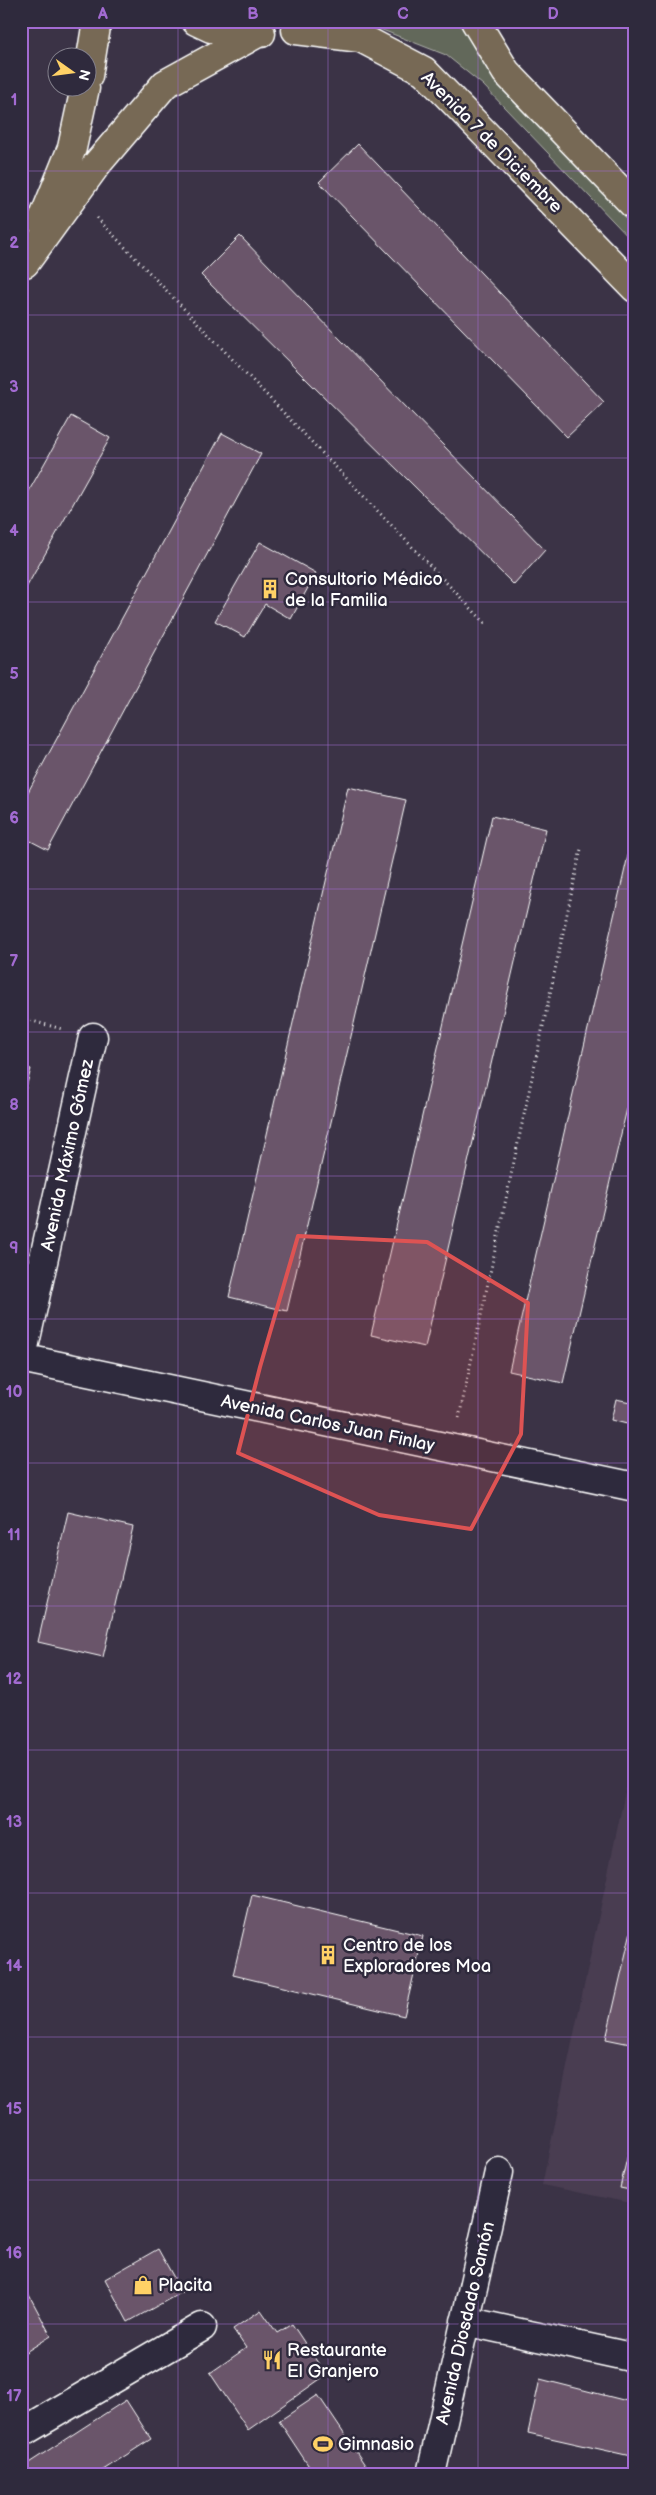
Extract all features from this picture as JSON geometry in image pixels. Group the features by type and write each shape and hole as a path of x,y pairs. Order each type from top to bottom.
{"main road":[{"path":"93,48 97,21"},
{"path":"196,21 211,28 256,34"},
{"path":"475,21 506,72 635,206"},
{"name":"Avenida 7 de Diciembre","path":"256,34 307,25 361,38 424,71 635,288"},
{"path":"23,266 75,194 165,84 256,34"},
{"path":"23,266 72,148 83,98"}],"street":[{"name":"Avenida Máximo Gómez","path":"21,1359 93,1037"},
{"name":"Avenida Carlos Juan Finlay","path":"21,1359 635,1487"},
{"name":"Avenida Diosdado Samón","path":"431,2474 499,2172"},
{"path":"465,2321 635,2358"},
{"path":"21,2433 202,2327"}],"path":[{"path":"75,194 488,625"},
{"path":"453,1449 581,849"},
{"path":"21,1018 93,1037"}],"highlighted area":[{"path":"298,1236 427,1242 528,1303 521,1434 471,1529 379,1515 238,1453 260,1367"}],"shaded area":[{"path":"635,1745 635,2204 542,2185"}],"green space":[{"path":"461,21 494,77 635,223 635,244 483,85 446,55 362,22"}],"building":[{"path":"358,144 604,402 567,437 319,182"},
{"path":"240,236 545,550 514,585 201,275"},
{"path":"71,416 110,438 21,597 21,505"},
{"path":"222,433 261,454 48,850 21,836 21,805"},
{"name":"Consultorio Médico de la Familia","path":"260,542 316,573 291,619 265,604 245,637 215,621"},
{"path":"348,787 406,800 287,1311 229,1297"},
{"path":"492,816 546,829 425,1347 371,1335"},
{"path":"630,847 635,848 635,1074 563,1383 509,1371"},
{"path":"21,1066 31,1069 21,1106"},
{"path":"616,1399 635,1403 635,1426 611,1420"},
{"path":"68,1512 133,1527 103,1657 38,1642"},
{"name":"Centro de los Exploradores Moa","path":"252,1895 423,1936 404,2016 233,1975"},
{"path":"635,1914 635,2045 606,2039"},
{"path":"635,2124 635,2191 620,2188"},
{"name":"Placita","path":"158,2249 182,2292 128,2322 105,2279"},
{"path":"28,2293 51,2336 21,2355 21,2298"},
{"name":"Restaurante El Granjero","path":"261,2310 277,2333 292,2324 326,2375 248,2430 210,2373 246,2348 233,2329"},
{"path":"540,2379 635,2403 635,2457 528,2433"},
{"name":"Gimnasio","path":"318,2395 369,2471 365,2474 301,2474 310,2468 279,2421"},
{"path":"126,2400 151,2439 97,2474 21,2474 21,2468"}],"place":[{"name":"Consultorio Médico de la Familia","path":"270,589"},
{"name":"Centro de los Exploradores Moa","path":"328,1955"},
{"name":"Placita","path":"143,2285"},
{"name":"Restaurante El Granjero","path":"272,2360"},
{"name":"Gimnasio","path":"323,2444"}]}
